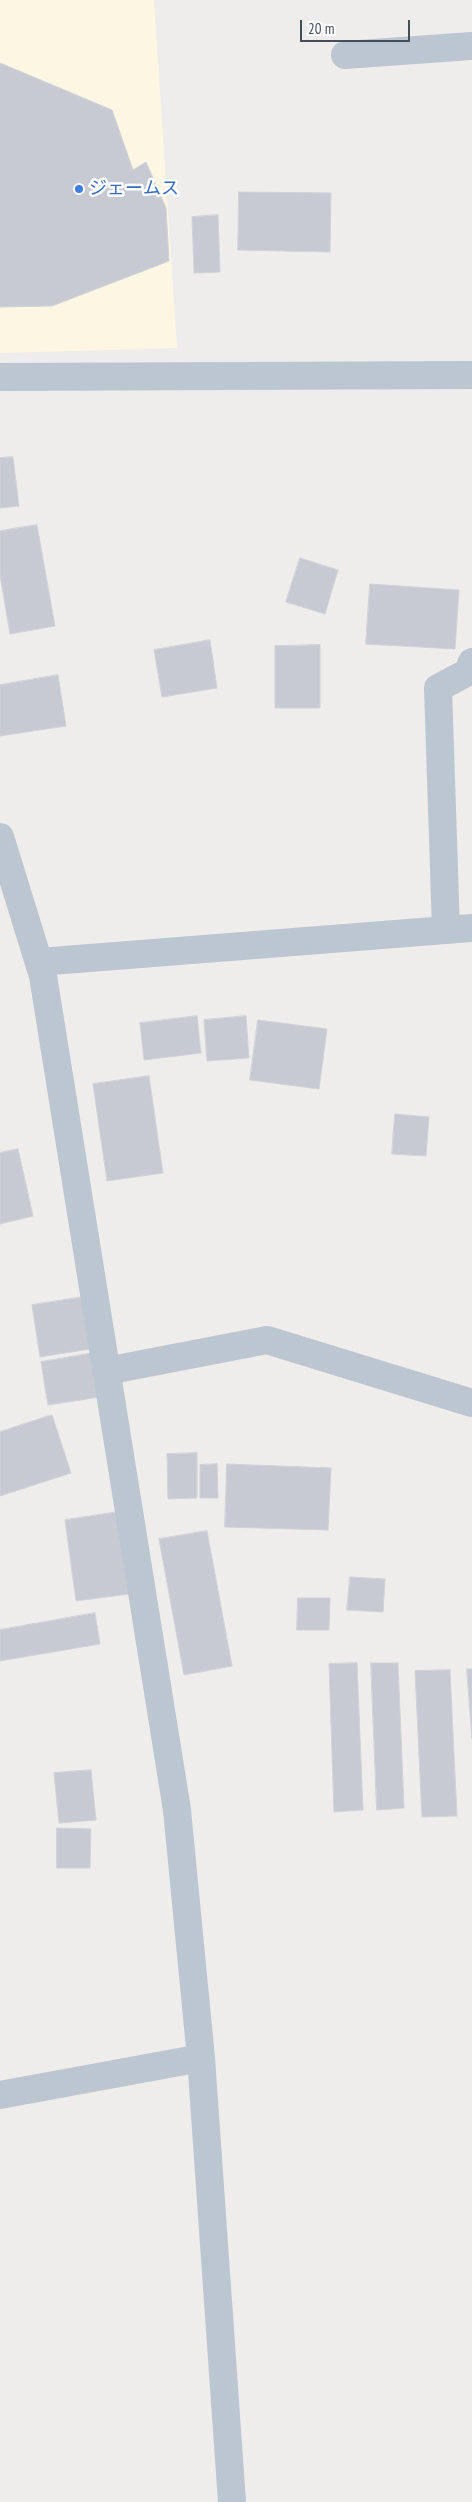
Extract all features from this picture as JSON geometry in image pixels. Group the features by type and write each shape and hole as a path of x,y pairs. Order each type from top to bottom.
{"street":[{"path":"345,55 472,46"},
{"path":"0,377 472,375"},
{"path":"39,962 459,929 438,688 468,672 472,662"},
{"path":"0,837 45,985 177,1810 201,2058 232,2502"},
{"path":"106,1371 266,1340 472,1403"},
{"path":"0,2095 201,2058"}],"shaded area":[{"path":"0,0 154,0 177,348 0,353"}],"building":[{"name":"ジェームス","path":"0,63 112,110 133,170 146,162 166,208 169,261 52,306 0,307"},
{"path":"239,192 331,193 330,252 238,250"},
{"path":"218,215 220,272 194,273 192,217"},
{"path":"13,457 19,506 0,508 0,458"},
{"path":"37,525 55,626 10,634 0,575 0,531"},
{"path":"300,558 338,570 325,614 286,602"},
{"path":"370,584 459,590 455,649 366,644"},
{"path":"210,640 217,688 162,697 154,650"},
{"path":"320,645 320,708 275,708 275,646"},
{"path":"58,675 66,726 0,736 0,685"},
{"path":"197,1016 201,1053 144,1060 140,1023"},
{"path":"246,1016 249,1058 207,1061 204,1020"},
{"path":"258,1020 327,1029 319,1089 250,1080"},
{"path":"149,1076 163,1173 107,1181 93,1084"},
{"path":"395,1114 429,1117 426,1156 392,1154"},
{"path":"18,1149 33,1216 0,1224 0,1153"},
{"path":"83,1297 90,1349 40,1357 32,1305"},
{"path":"93,1353 100,1397 48,1405 41,1362"},
{"path":"52,1415 71,1473 0,1496 0,1432"},
{"path":"197,1453 197,1498 168,1499 167,1454"},
{"path":"217,1464 218,1498 200,1498 200,1465"},
{"path":"227,1464 331,1468 328,1530 225,1527"},
{"path":"118,1512 129,1594 76,1601 65,1520"},
{"path":"207,1531 232,1666 184,1675 159,1539"},
{"path":"350,1577 385,1579 383,1612 347,1610"},
{"path":"298,1598 330,1598 329,1630 297,1630"},
{"path":"95,1613 100,1644 0,1661 0,1630"},
{"path":"357,1663 363,1810 334,1812 329,1664"},
{"path":"371,1663 398,1663 404,1808 377,1810"},
{"path":"467,1669 472,1669 472,1739"},
{"path":"450,1670 457,1816 422,1817 415,1671"},
{"path":"91,1770 96,1820 59,1823 54,1773"},
{"path":"57,1828 91,1829 90,1868 57,1868"}],"place":[{"name":"ジェームス","path":"79,189"}]}
